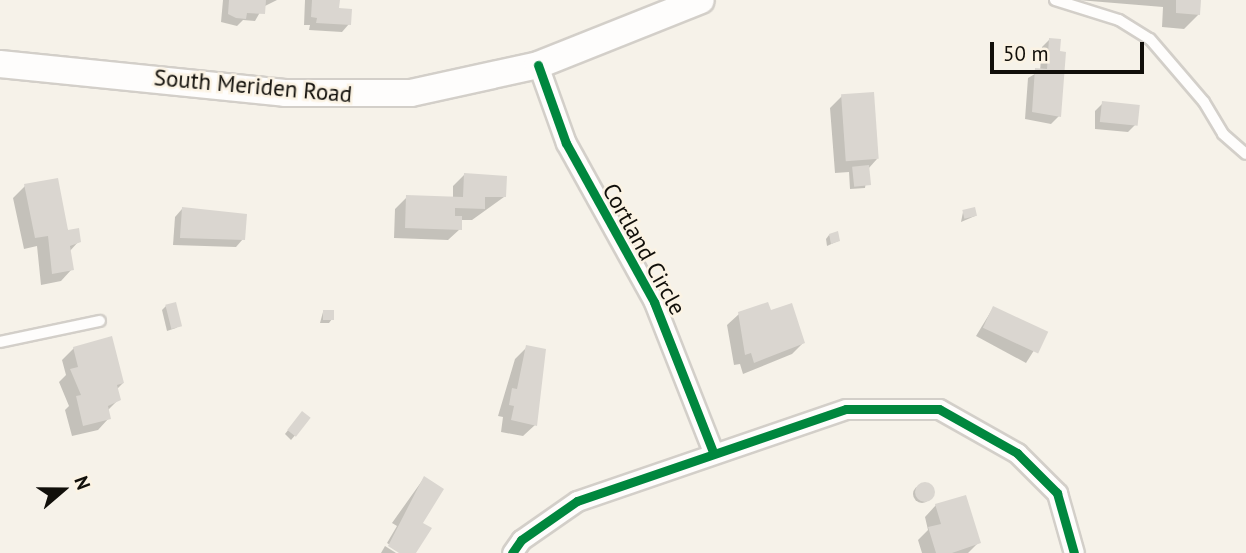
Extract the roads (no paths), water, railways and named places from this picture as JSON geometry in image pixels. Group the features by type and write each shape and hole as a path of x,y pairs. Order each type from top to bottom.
{"main road":[{"name":"South Meriden Road","path":"0,64 333,95 441,89 538,65 701,0"}],"street":[{"name":"Cortland Circle","path":"538,65 566,143 654,302 713,452"},
{"path":"512,553 521,540 577,501 713,452 846,409 939,409 1017,453 1057,493 1074,553"}],"lane":[{"path":"1055,0 1119,20 1150,39 1204,102 1223,134 1246,154"},
{"path":"0,342 100,321"}]}
